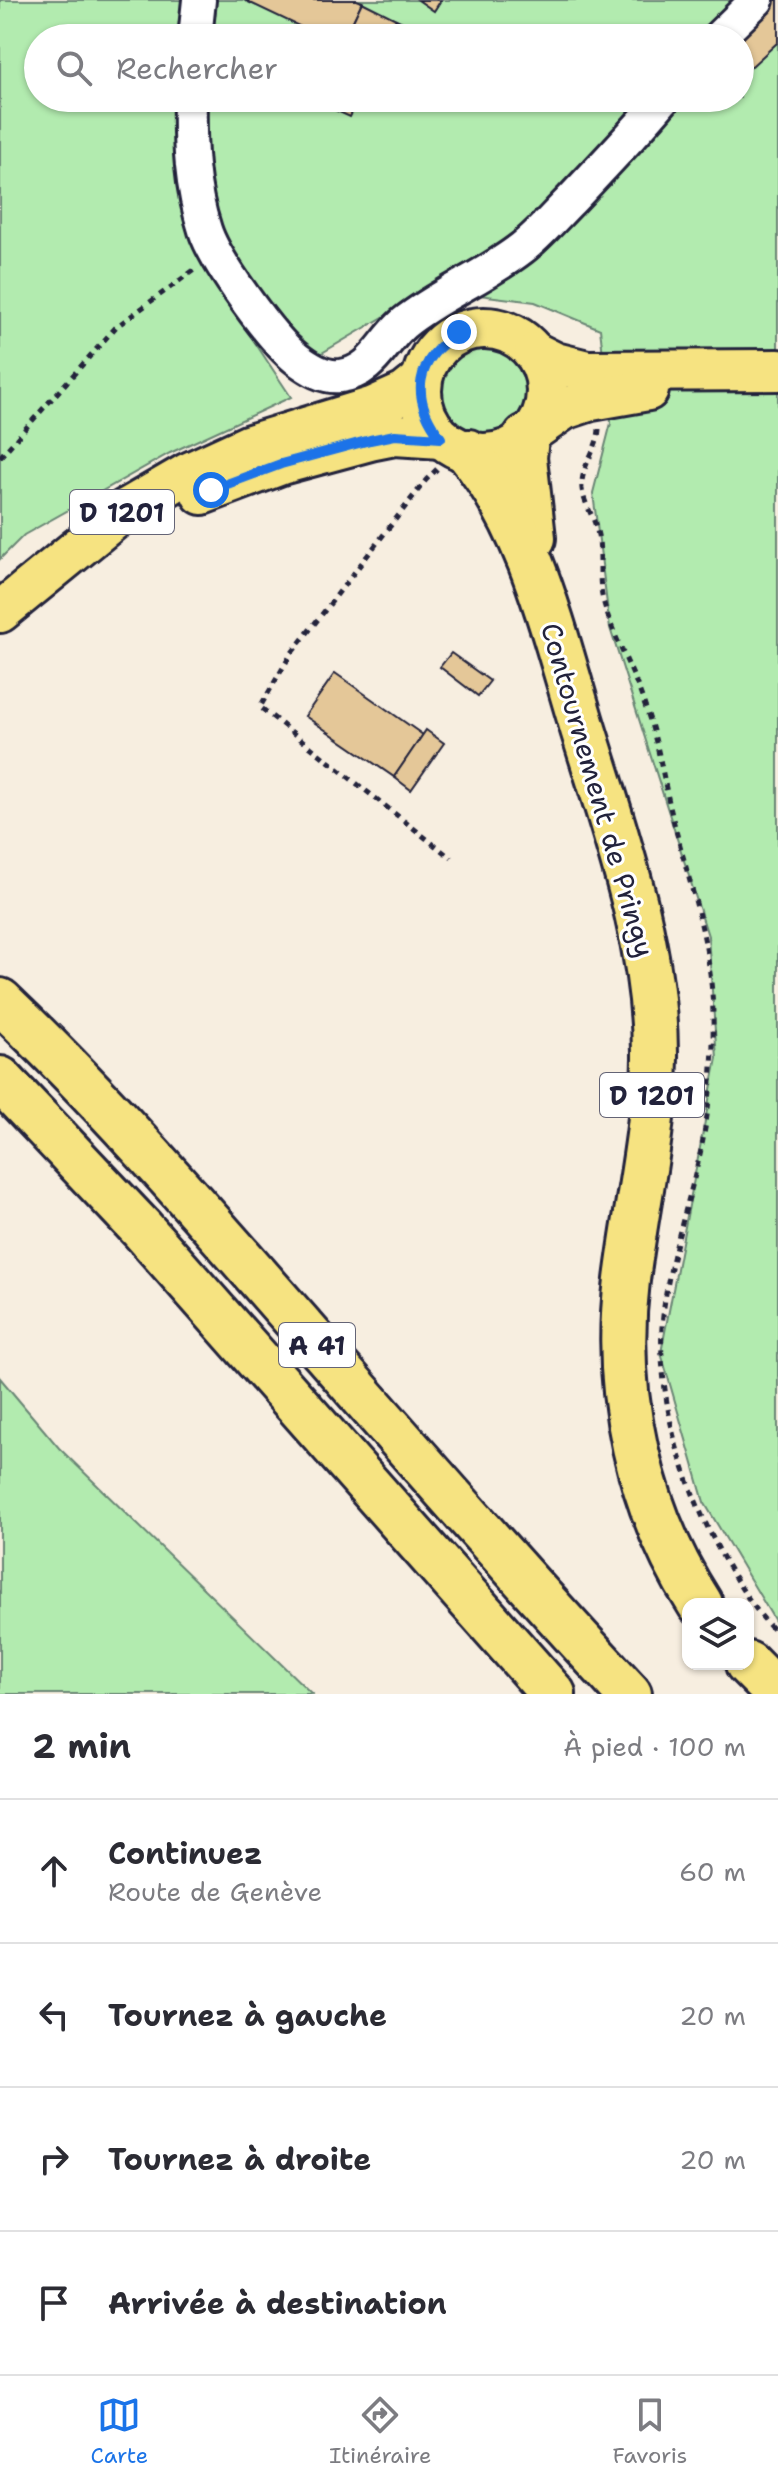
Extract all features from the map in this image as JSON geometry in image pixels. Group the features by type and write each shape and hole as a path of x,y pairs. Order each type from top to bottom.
{"highway":[{"name":"Contournement de Pringy","path":"530,434 524,458 539,584"},
{"name":"Contournement de Pringy","path":"456,446 487,475 506,507 539,584 625,867 645,948 653,1006 655,1060 651,1113 624,1313 624,1379 633,1444 651,1502 670,1550 697,1598"},
{"name":"A 41","path":"0,1001 97,1099 200,1211 521,1578 629,1694"},
{"name":"A 41","path":"0,1079 142,1229 553,1694"},
{"path":"754,1670 778,1694"}],"main road":[{"path":"480,327 501,329 520,338 535,353 555,363 587,371 764,371 591,400 564,409 518,445 499,453 478,455 456,446 428,421 421,401 421,380 428,360 441,343 459,332 480,327"},
{"path":"530,434 544,412 548,392 544,371 535,353"},
{"name":"D 1201","path":"0,612 125,510 187,474 250,445 374,407 405,393 421,380"},
{"name":"D 1201","path":"65,559 168,508 281,464 395,435 456,446"}],"street":[{"path":"196,24 199,0"},
{"path":"732,24 757,0"},
{"path":"190,112 193,179 206,234 226,270 294,357 323,375 339,377 354,373 374,359 404,324 523,247 625,144 652,112"}],"path":[{"path":"0,457 116,327 217,254"},
{"path":"451,858 260,707 301,642 426,480 456,446"}],"green space":[{"path":"0,0 778,0 778,1626 704,1502 661,1353 717,1058 708,936 610,628 593,493 611,423 600,329 535,302 431,289 320,354 195,252 291,397 170,453 24,535 0,559"},
{"path":"484,349 500,353 514,362 523,376 527,392 523,408 514,422 500,431 484,435 468,431 454,422 445,408 441,392 445,376 454,362 468,353"},
{"path":"0,1378 59,1448 312,1694 0,1694"}],"building":[{"path":"244,0 362,2 352,24 295,24"},
{"path":"418,0 441,0 434,11"},
{"path":"769,0 778,0 778,42 754,64 754,24 751,24"},
{"path":"362,2 396,19 394,24 352,24"},
{"path":"451,653 490,681 478,696 440,667"},
{"path":"335,673 423,735 394,777 305,716"},
{"path":"426,730 444,743 411,790 394,777"}],"route":[{"path":"211,490 281,464 370,440 395,435 441,438 428,421 421,401 421,380 428,360 441,343 459,332"}]}
